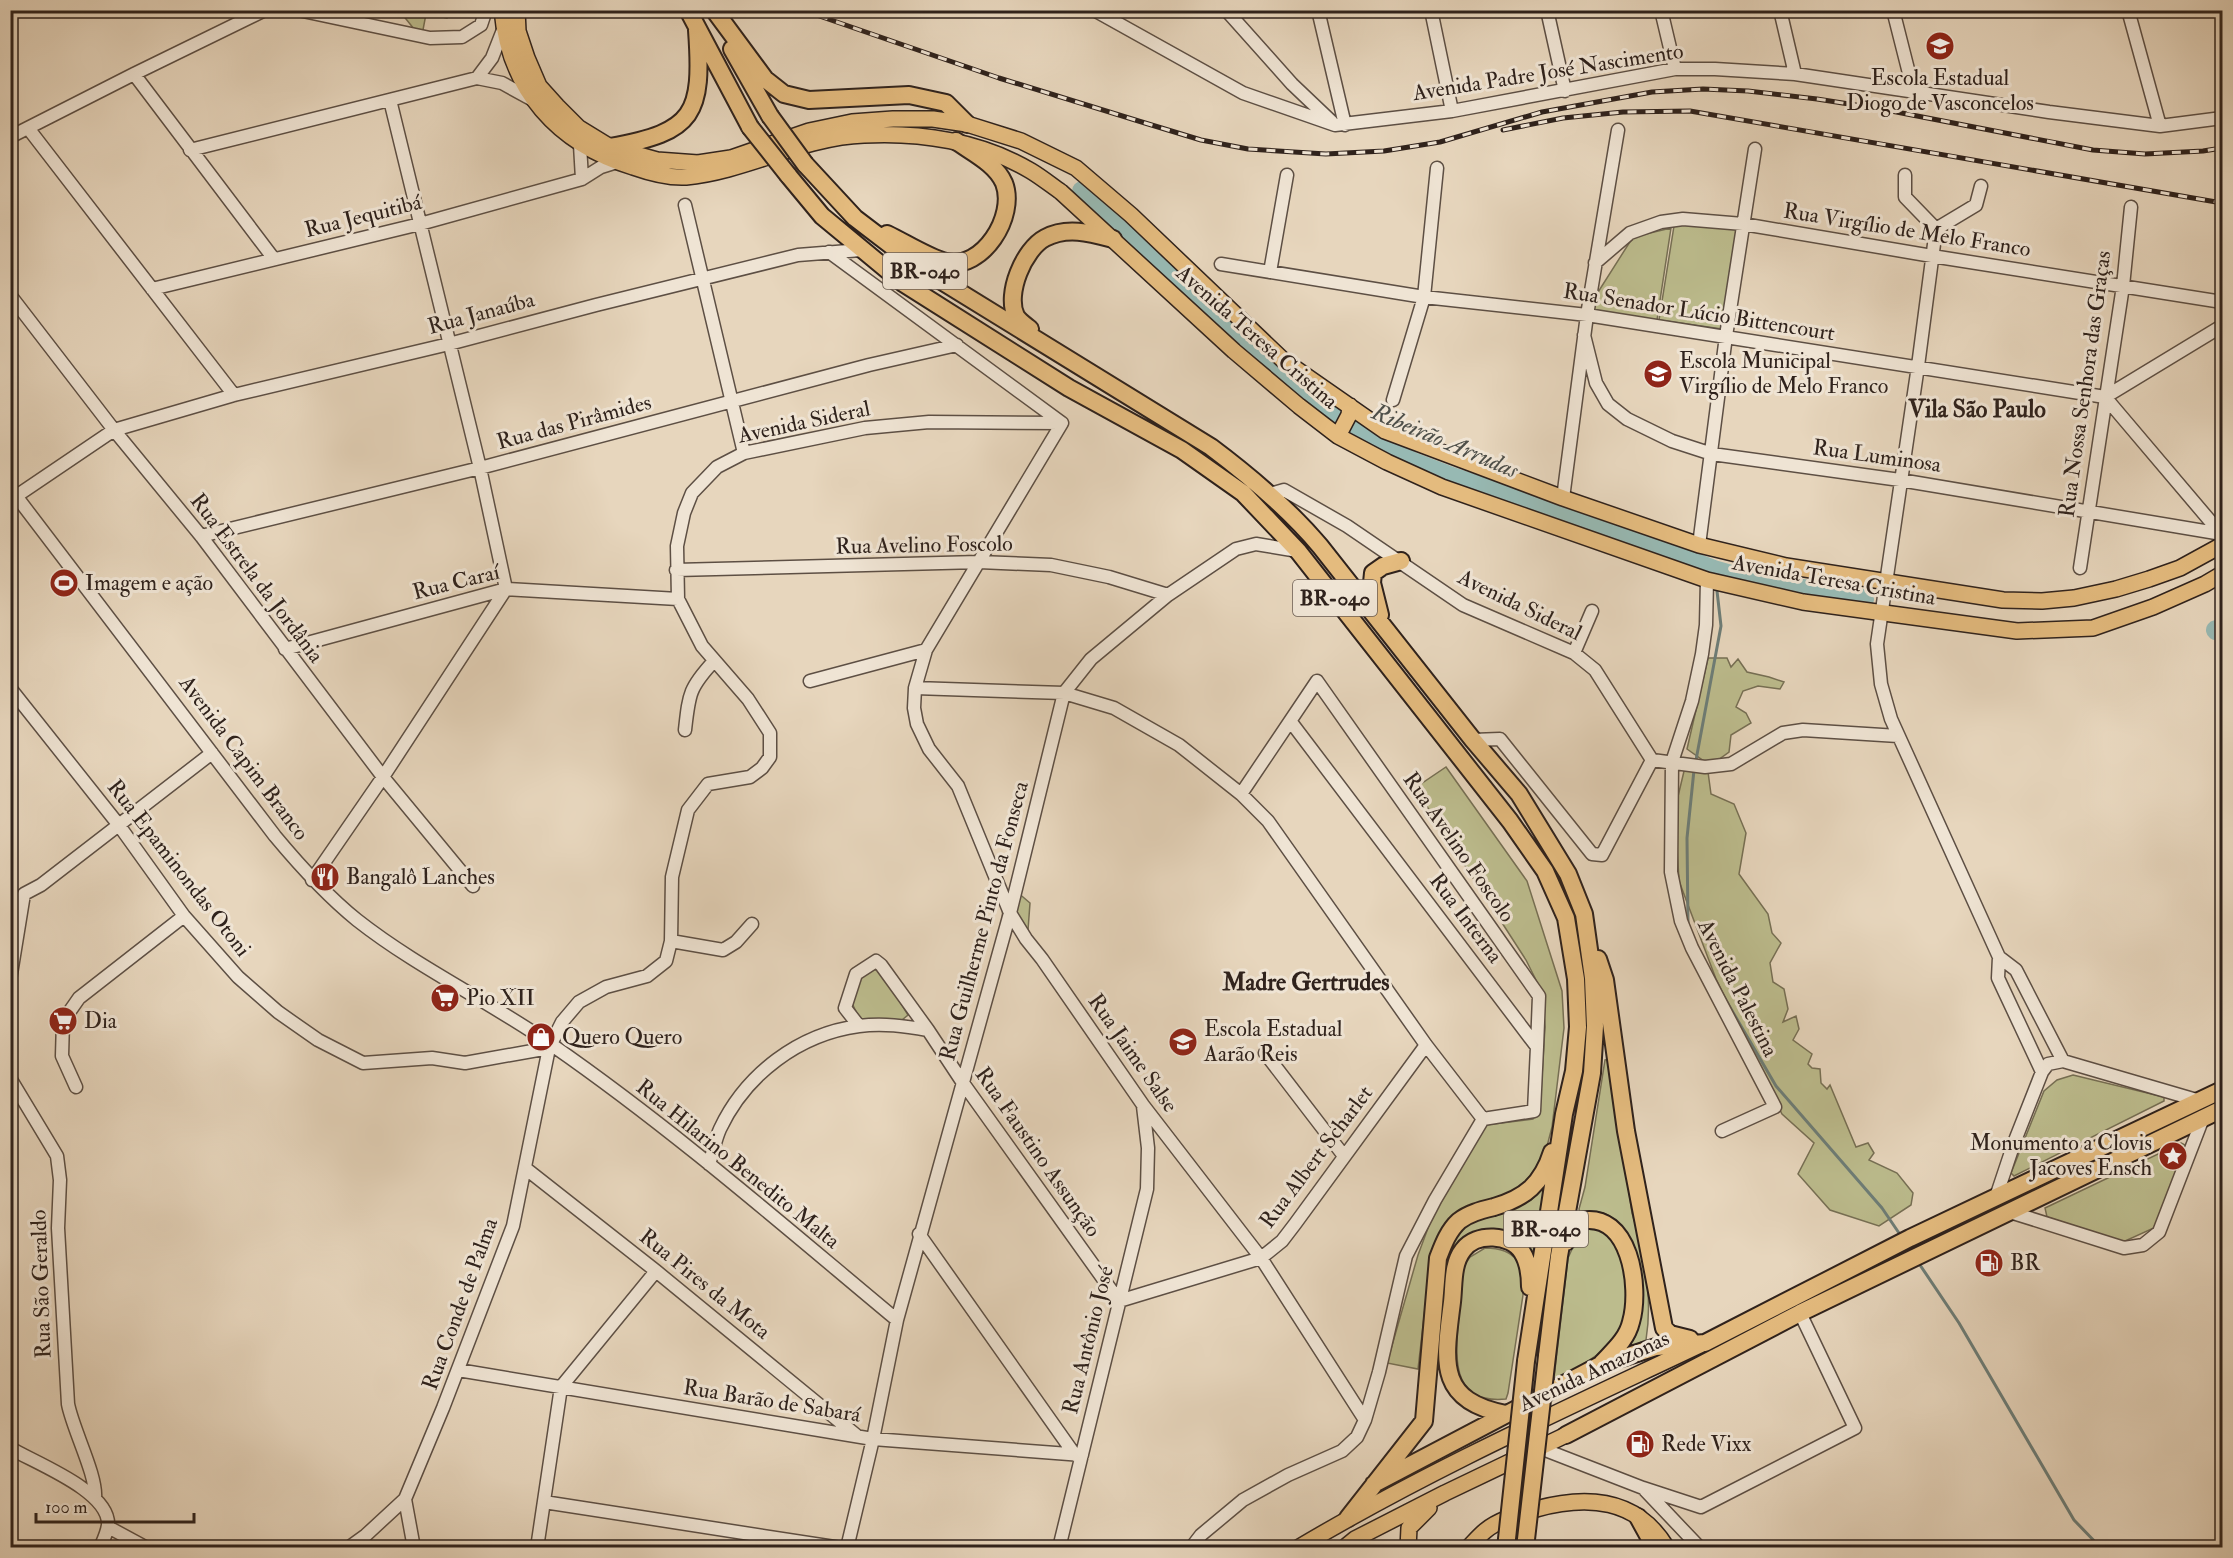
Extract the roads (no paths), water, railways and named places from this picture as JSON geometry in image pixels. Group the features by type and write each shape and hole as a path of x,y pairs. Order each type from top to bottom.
{"highway":[{"name":"BR-040","path":"688,10 750,127 822,216 861,250 903,283 1069,388 1182,450 1243,493 1298,551 1510,820 1545,871 1566,918 1576,979 1578,1027 1575,1060 1564,1114 1527,1353 1506,1548"},
{"path":"712,10 765,79 784,94 808,100 892,94 909,95 946,104 967,124"},
{"name":"BR-040","path":"712,10 770,116 805,164 855,218 922,269 1211,447 1253,478 1297,518 1518,794 1568,874 1584,914 1593,978 1595,1026 1592,1073 1559,1256 1525,1548"},
{"path":"613,155 670,131 686,117 696,97 699,79 698,30"},
{"path":"855,218 946,262 963,262 978,253 992,242 1002,225 1008,196 1003,181 992,166 956,141"},
{"path":"1063,357 1015,314 1013,293 1015,281 1030,253 1045,238 1079,231 1113,239"},
{"path":"1383,625 1372,583 1373,573 1383,566 1401,561"},
{"path":"1584,914 1605,980 1626,1131 1664,1328 1670,1334 1705,1343"},
{"name":"Avenida Amazonas","path":"1705,1343 1910,1238 2223,1090"},
{"name":"Avenida Amazonas","path":"1566,1435 1800,1313 2223,1108"},
{"path":"1348,1518 1424,1421 1438,1258 1445,1241 1461,1219 1519,1198 1529,1191 1548,1164 1564,1114"},
{"path":"1559,1256 1574,1228 1580,1221 1589,1219 1602,1220 1614,1229 1627,1253 1634,1277 1632,1322 1627,1334 1600,1365"},
{"path":"1506,1414 1477,1407 1461,1396 1449,1376 1446,1351 1456,1262 1464,1248 1476,1240 1487,1237 1502,1238 1522,1251 1530,1276 1527,1353"},
{"path":"1374,1484 1600,1365 1656,1347 1705,1343"},
{"path":"1638,1517 1655,1548"}],"main road":[{"name":"Avenida Teresa Cristina","path":"501,10 503,30 531,99 556,125 580,145 613,155 653,174 684,177 736,168 817,142 862,135 904,135 956,141 1002,156 1061,192 1234,351 1299,406 1387,462 1442,487 1707,580 1803,602 2017,631 2093,628 2153,608 2223,574"},
{"name":"Avenida Teresa Cristina","path":"517,10 518,31 539,86 579,128 613,155 698,163 731,158 809,131 852,122 893,119 923,119 967,124 1022,141 1076,168 1131,215 1283,360 1349,410 1385,431 1563,498 1699,544 1786,566 2003,600 2042,601 2074,598 2149,579 2180,568 2223,545"},
{"path":"1340,433 1349,410"},
{"path":"2205,584 2223,561"},
{"name":"Avenida Amazonas","path":"1298,1548 1348,1518 1528,1426 1705,1343"},
{"name":"Avenida Amazonas","path":"1344,1548 1355,1539 1566,1435"},
{"path":"1408,1548 1409,1528 1446,1493"},
{"path":"1468,1548 1486,1530 1511,1518 1561,1503 1584,1500 1621,1508 1638,1517 1654,1529 1667,1548"}],"street":[{"path":"10,137 266,10"},
{"path":"298,10 430,38 462,37 481,25 486,10"},
{"path":"1094,10 1243,93 1340,125"},
{"path":"1226,10 1292,84 1340,125"},
{"path":"1318,10 1340,125"},
{"path":"1431,10 1452,111"},
{"path":"1547,10 1564,91"},
{"path":"1662,10 1675,69"},
{"path":"1780,10 1795,74"},
{"path":"1893,10 1914,93"},
{"path":"2125,11 2160,126"},
{"path":"477,78 492,58 503,30"},
{"name":"Avenida Padre José Nascimento","path":"1340,125 1452,111 1675,69 1795,74 1914,93 2160,126 2223,118"},
{"path":"134,74 274,260"},
{"path":"190,150 477,78 502,83 531,99"},
{"path":"312,880 383,777 506,589 480,468 390,100"},
{"path":"28,128 234,396"},
{"path":"1563,498 1584,335 1618,130"},
{"path":"580,145 582,179"},
{"path":"1699,544 1726,336 1755,149"},
{"name":"Rua Jequitibá","path":"152,289 420,224 582,179 601,167 613,155"},
{"path":"1393,400 1424,297 1437,168"},
{"path":"1270,272 1287,175"},
{"path":"1905,175 1905,196 1936,228"},
{"path":"1936,228 1976,205 1981,186"},
{"path":"685,204 744,453"},
{"name":"Rua Nossa Senhora das Graças","path":"2080,568 2123,286 2132,207"},
{"name":"Rua Virgílio de Melo Franco","path":"1595,263 1630,233 1661,222 1683,219 1743,224 2223,302"},
{"path":"1936,228 1877,644 1881,684 1898,736 1999,957 1998,978 2042,1072"},
{"name":"Rua Janaúba","path":"13,494 114,430 234,396 798,255 861,250"},
{"path":"829,252 1062,423"},
{"name":"Rua Senador Lúcio Bittencourt","path":"1221,264 1424,297 1587,315 2105,396"},
{"name":"Rua Estrela da Jordânia","path":"10,295 114,430 201,536 383,777 473,886"},
{"path":"2222,533 2105,396 2223,326"},
{"name":"Rua Luminosa","path":"1584,335 1596,383 1608,404 1627,420 1672,441 1712,454 1900,480 2222,533"},
{"name":"Rua das Pirâmides","path":"201,536 480,468 957,345"},
{"name":"Avenida Sideral","path":"550,1046 562,1022 579,1002 606,987 647,976 666,961 671,941 672,877 688,810 708,784 750,777 762,768 770,757 770,733 748,699 702,646 678,600 677,546 684,513 692,493 717,467 744,453 865,428 929,422 1062,423"},
{"name":"Rua Jaime Salse","path":"1062,423 926,650 915,688 916,723 929,749 958,786 1010,914 1143,1105 1261,1258 1365,1420"},
{"name":"Avenida Sideral","path":"1270,494 1284,490 1347,526 1463,604 1574,653 1595,670 1652,760"},
{"name":"Avenida Capim Branco","path":"13,494 275,836 312,880 357,920 410,957 550,1046"},
{"name":"Rua Guilherme Pinto da Fonseca","path":"847,1548 873,1439 897,1320 919,1234 1010,914 1064,693 1091,659 1168,595 1236,549 1256,544 1298,551"},
{"name":"Rua Avelino Foscolo","path":"676,570 979,562 1051,565 1109,577 1168,595"},
{"name":"Avenida Palestina","path":"1707,580 1707,625 1702,654 1692,701 1672,762 1671,872 1681,921 1692,948 1775,1107 1722,1131"},
{"name":"Rua Caraí","path":"285,649 506,589 678,600"},
{"path":"1574,653 1592,611"},
{"path":"810,681 926,650"},
{"path":"685,730 689,694 700,676 714,661"},
{"name":"Rua Avelino Foscolo","path":"1291,722 1317,681 1539,996 1537,1047"},
{"name":"Rua Epaminondas Otoni","path":"10,688 118,824 184,916 238,977 271,1006 318,1040 363,1063 432,1058 465,1063 550,1046"},
{"path":"915,688 1064,693 1114,708 1179,745 1241,794 1268,821 1426,1046 1483,1119"},
{"path":"1241,794 1291,722"},
{"name":"Rua Interna","path":"1291,722 1537,1047"},
{"path":"1473,740 1500,739 1592,855 1602,855 1652,760 1704,767 1731,764 1783,733 1803,730 1898,736"},
{"path":"10,980 24,894 41,885 212,753"},
{"path":"76,1087 62,1056 63,1021 80,998 184,916"},
{"path":"671,941 723,950 736,942 752,924"},
{"path":"1999,957 2016,970 2063,1061"},
{"name":"Rua Faustino Assunção","path":"859,1026 845,1010 856,974 876,961 928,1030 963,1083 1119,1301"},
{"path":"709,1164 720,1130 738,1098 762,1071 791,1050 824,1034 859,1026 894,1025 928,1030"},
{"name":"Rua Hilarino Benedito Malta","path":"550,1046 709,1164 897,1320"},
{"name":"Rua Conde de Palma","path":"348,1548 366,1535 405,1499 458,1370 513,1226 550,1046"},
{"name":"Rua Albert Scharlet","path":"1119,1301 1261,1258 1282,1241 1426,1046"},
{"path":"1483,1119 1534,1111 1537,1047"},
{"path":"1265,1053 1344,1156"},
{"path":"1996,1197 2014,1143 2042,1072 2048,1064 2063,1061 2200,1101"},
{"name":"Rua São Geraldo","path":"10,1078 57,1156 60,1180 58,1228 68,1404 94,1483 95,1498 104,1512 108,1527"},
{"name":"Rua Antônio José","path":"1059,1548 1078,1455 1147,1190 1148,1148 1143,1105"},
{"path":"2010,1212 2124,1248 2143,1245 2159,1232 2203,1118"},
{"path":"1191,1548 1201,1535 1243,1500 1288,1475 1342,1451 1357,1437 1365,1420 1379,1372 1406,1256 1435,1200 1483,1119"},
{"name":"Rua Pires da Mota","path":"525,1168 656,1271 857,1435"},
{"path":"919,1234 1078,1455"},
{"path":"537,1548 561,1387 656,1271"},
{"path":"1540,1448 1643,1488 1701,1507 1855,1428 1800,1313"},
{"name":"Rua Barão de Sabará","path":"458,1370 873,1439 1078,1455"},
{"path":"1566,1435 1562,1444 1563,1450 1571,1461"},
{"path":"10,1448 72,1482 95,1498"},
{"path":"1643,1488 1700,1548"},
{"path":"405,1499 414,1548"},
{"path":"544,1502 841,1548"},
{"path":"100,1548 108,1527 147,1548"}],"waterway":[{"name":"Ribeirão Arrudas","path":"1082,191 1156,258 1275,373 1362,435 1413,462 1621,534 1714,570 1749,580 1864,599"},
{"name":"Ribeirão Arrudas","path":"1714,570 1714,577"},
{"path":"1696,760 1721,626 1717,591"},
{"name":"Ribeirão Arrudas","path":"2216,630 2222,629"},
{"path":"1688,925 1687,838 1694,770"},
{"path":"1724,997 1776,1086 1882,1208 1901,1236"},
{"path":"1918,1262 1959,1323 2074,1520 2101,1548"}],"railway":[{"path":"802,10 999,78 1201,140 1248,149 1326,154 1384,151 1440,142 1542,112 1652,92 1703,89 1748,91 1881,109 2093,150 2145,154 2222,148"},
{"path":"1503,130 1563,118 1623,112 1690,111 2222,203"}],"place":[{"name":"Escola Estadual Diogo de Vasconcelos","path":"1940,46"},
{"name":"Escola Municipal Virgílio de Melo Franco","path":"1658,374"},
{"name":"Imagem e ação","path":"64,583"},
{"name":"Bangalô Lanches","path":"325,877"},
{"name":"Pio XII","path":"445,998"},
{"name":"Dia","path":"63,1021"},
{"name":"Quero Quero","path":"541,1037"},
{"name":"Escola Estadual Aarão Reis","path":"1183,1042"},
{"name":"Monumento a Clovis Jacoves Ensch","path":"2173,1156"},
{"name":"BR","path":"1989,1263"},
{"name":"Rede Vixx","path":"1640,1444"}],"district":[{"name":"Vila São Paulo","path":"1977,409"},
{"name":"Madre Gertrudes","path":"1306,982"}]}
